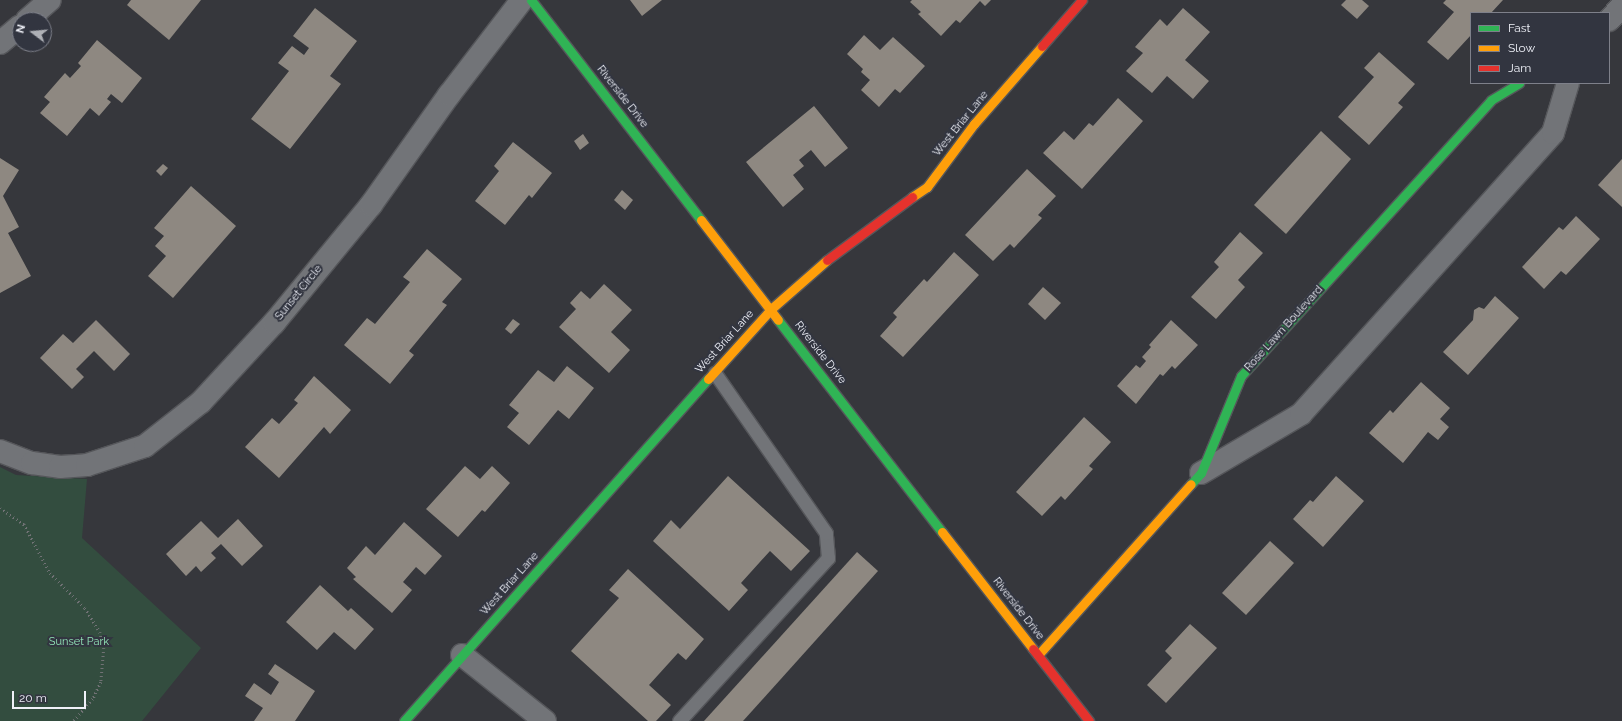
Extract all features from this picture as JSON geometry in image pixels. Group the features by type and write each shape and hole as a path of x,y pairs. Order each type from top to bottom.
{"street":[{"path":"36,12 50,0"},
{"name":"Sunset Circle","path":"0,451 32,463 60,467 87,464 146,446 201,402 274,324 371,205 449,95 522,0"},
{"name":"Riverside Drive","path":"531,0 1089,721"},
{"name":"West Briar Lane","path":"404,721 771,309 843,246 927,187 974,124 1082,0"},
{"path":"1610,19 1622,6"},
{"path":"0,43 12,33"},
{"name":"Rose Lawn Boulevard","path":"1038,655 1201,473 1241,376 1491,100 1517,84"},
{"path":"1201,473 1301,414 1553,133 1568,84"},
{"path":"462,656 545,721"}],"lane":[{"path":"679,721 828,558 826,532 714,372"}],"path":[{"path":"0,508 24,524 50,573 85,608 100,632 104,648 102,682 93,699 74,721"}],"green space":[{"name":"Sunset Park","path":"0,467 16,475 87,479 82,538 201,648 142,721 0,721"}],"building":[{"path":"131,0 201,0 169,40 127,5"},
{"path":"630,0 662,0 642,16"},
{"path":"912,0 991,0 985,6 980,1 960,23 956,20 941,36 918,14 921,12 910,2"},
{"path":"1346,0 1362,0 1369,6 1357,19 1341,5"},
{"path":"1446,0 1503,0 1492,12 1470,12 1470,36 1448,60 1427,42 1454,12 1443,3"},
{"path":"315,8 357,41 330,76 341,84 290,149 251,119 289,71 278,63 292,46 304,55 309,48 293,36"},
{"path":"1183,8 1210,32 1185,60 1209,81 1193,99 1167,76 1152,93 1126,71 1143,53 1135,47 1160,19 1167,26"},
{"path":"864,35 880,50 893,37 925,66 900,93 895,89 879,107 861,90 870,80 861,72 863,69 847,54"},
{"path":"97,40 142,78 122,103 111,94 107,99 111,102 99,116 90,108 67,136 40,113 50,102 44,97 65,73 70,78 81,66 78,63"},
{"path":"1379,52 1415,84 1398,103 1403,107 1369,145 1338,117 1374,77 1364,68"},
{"path":"1118,98 1143,121 1082,189 1043,153 1064,131 1074,140 1089,123 1093,126"},
{"path":"814,106 848,148 825,167 811,150 799,160 804,166 793,175 804,189 783,207 746,162"},
{"path":"1321,131 1351,159 1286,234 1254,205"},
{"path":"583,134 589,143 580,150 574,141"},
{"path":"513,142 552,173 532,198 529,195 505,225 475,201 499,171 494,166"},
{"path":"0,158 19,170 3,196 19,227 8,233 31,276 0,293"},
{"path":"1622,159 1622,207 1598,185"},
{"path":"163,164 168,168 161,176 156,171"},
{"path":"1027,169 1056,196 1038,215 1042,218 1014,248 1010,244 993,261 965,235"},
{"path":"191,186 236,226 173,298 148,276 166,256 155,246 164,236 154,228"},
{"path":"622,190 633,200 625,210 614,200"},
{"path":"1576,216 1600,239 1566,275 1561,271 1544,289 1522,267 1559,227 1563,230"},
{"path":"1240,232 1263,253 1238,280 1245,287 1216,319 1191,297 1219,267 1214,262"},
{"path":"427,249 462,279 442,302 447,305 409,351 414,355 390,384 344,345 367,318 375,324 410,282 403,277"},
{"path":"954,252 979,275 903,357 880,336 897,317 893,313 924,279 927,282"},
{"path":"604,284 632,310 611,332 630,350 609,373 559,327 576,309 570,303 581,291 590,299"},
{"path":"1043,287 1061,303 1045,320 1028,304"},
{"path":"1495,296 1519,318 1468,375 1443,352 1473,320 1474,310 1479,307 1484,309"},
{"path":"513,319 520,324 511,334 505,329"},
{"path":"96,320 130,354 114,371 94,351 76,369 84,377 72,389 40,358 63,334 73,343"},
{"path":"1171,320 1198,345 1175,369 1172,366 1163,376 1160,374 1136,404 1117,386 1136,365 1140,368 1146,361 1142,357 1151,347 1149,345"},
{"path":"567,366 594,388 569,419 558,410 529,445 507,427 519,413 509,405 538,370 554,382"},
{"path":"314,376 351,410 330,434 324,427 279,478 245,447 272,418 279,424 298,403 294,400"},
{"path":"1421,382 1450,408 1440,419 1449,427 1438,440 1428,432 1403,463 1369,433 1390,410 1393,413"},
{"path":"1084,417 1111,442 1089,466 1093,469 1065,500 1061,496 1042,516 1016,492"},
{"path":"465,466 480,479 492,466 510,483 485,512 482,510 458,537 426,509"},
{"path":"728,476 810,551 791,571 770,551 741,583 748,590 729,611 653,541 671,520 680,529"},
{"path":"1336,476 1364,501 1323,547 1293,519 1310,500 1313,502"},
{"path":"238,519 263,546 242,566 221,544 211,553 216,558 201,572 196,566 186,576 166,554 201,521 218,538"},
{"path":"404,522 442,556 425,575 416,567 403,582 412,590 392,613 353,579 356,577 347,568 366,546 375,555"},
{"path":"1270,541 1294,563 1246,615 1222,593"},
{"path":"857,552 878,571 743,721 704,721"},
{"path":"628,569 704,639 686,660 678,653 649,685 671,705 656,721 648,721 571,651 619,598 609,590"},
{"path":"320,585 348,611 351,608 374,629 355,650 334,632 317,650 286,622"},
{"path":"1190,624 1217,648 1166,703 1147,685 1172,658 1165,651"},
{"path":"275,664 315,691 295,721 254,721 263,708 245,696 254,683 271,695 279,682 268,674"}],"traffic: fast":[{"path":"531,0 701,220"},
{"path":"1191,484 1201,473 1241,376 1491,100 1517,84"},
{"path":"778,320 942,532"},
{"path":"404,721 708,379"}],"traffic: slow":[{"path":"912,197 927,187 974,124 1042,46"},
{"path":"701,220 778,320"},
{"path":"708,379 771,309 827,260"},
{"path":"1038,655 1191,484"},
{"path":"942,532 1033,649"}],"traffic: jam":[{"path":"1042,46 1082,0"},
{"path":"827,260 912,197"},
{"path":"1033,649 1089,721"}]}
